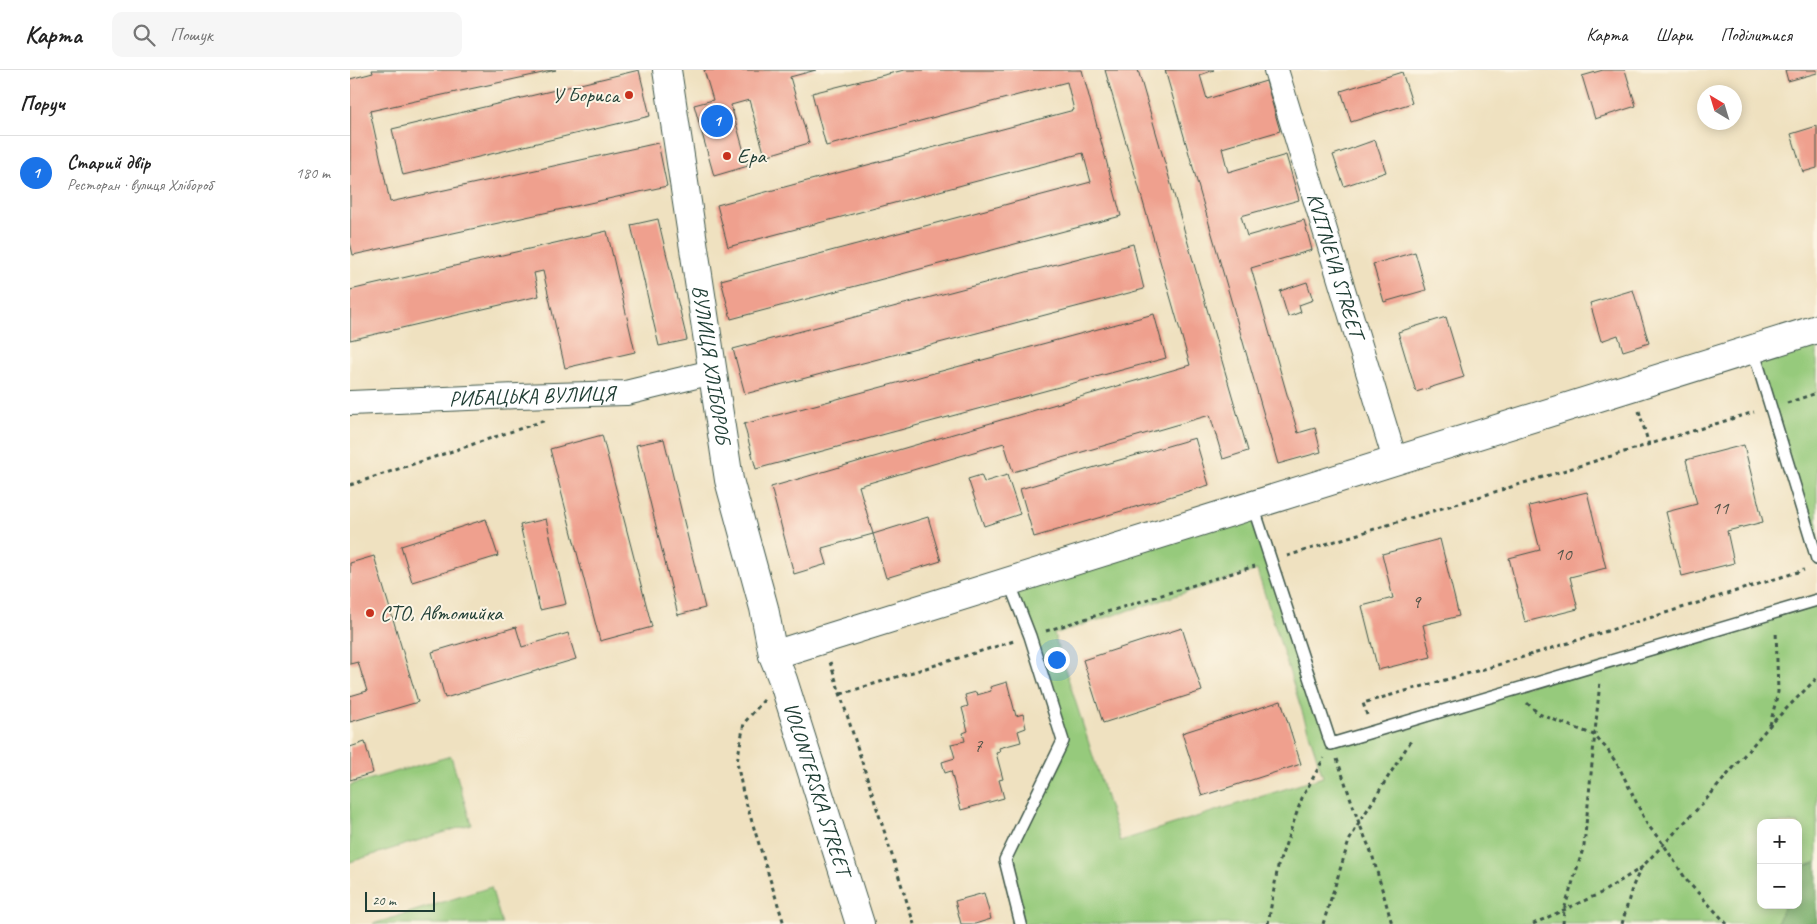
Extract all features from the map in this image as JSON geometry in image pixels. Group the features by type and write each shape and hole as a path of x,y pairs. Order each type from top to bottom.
{"street":[{"name":"ВУЛИЦЯ ХЛІБОРОБ","path":"668,70 729,480 764,608 778,668"},
{"name":"KVITNEVA STREET","path":"1276,70 1395,460"},
{"path":"778,668 822,640 1817,329"},
{"name":"РИБАЦЬКА ВУЛИЦЯ","path":"350,403 518,396 626,394 712,372"},
{"name":"VOLONTERSKA STREET","path":"778,668 860,924"}],"lane":[{"path":"1753,349 1817,559"},
{"path":"1253,506 1331,744 1817,600"},
{"path":"1009,582 1030,636 1063,741 1005,860 1020,924"}],"path":[{"path":"841,694 1817,393"},
{"path":"350,485 549,419"},
{"path":"1644,426 1649,445"},
{"path":"1372,732 1363,703 1491,667 1808,569"},
{"path":"1770,725 1778,692 1775,612"},
{"path":"822,640 914,924"},
{"path":"1563,924 1564,910 1584,846 1602,663"},
{"path":"778,668 744,723 736,762 743,793 784,924"},
{"path":"1533,924 1601,893 1641,868 1704,802 1770,725 1817,678"},
{"path":"1512,689 1539,714 1594,735 1607,749 1619,767 1648,824 1686,881 1727,924"},
{"path":"1323,924 1327,917 1344,852 1359,823 1428,715"},
{"path":"1331,744 1343,771 1359,823 1372,854 1392,924"},
{"path":"1268,924 1278,866 1302,798 1331,744"},
{"path":"1622,924 1632,888 1641,868"}],"green space":[{"path":"1817,329 1817,559 1753,349"},
{"path":"1253,506 1331,744 1817,600 1817,862 1802,868 1802,819 1757,819 1757,909 1783,909 1777,924 1021,924 1005,860 1063,741 1009,582","holes":["1257,570 1323,777 1120,841 1054,634"]},
{"path":"451,756 471,824 350,862 350,785"},
{"path":"1817,862 1817,924 1777,924 1783,909 1802,909 1802,868"},
{"path":"491,887 502,924 373,924"}],"building":[{"path":"372,70 556,70 370,111 390,202 658,143 667,186 353,255 350,242 350,79 373,73"},
{"path":"639,70 650,116 403,175 392,129"},
{"path":"704,70 816,70 790,77 809,143 765,156 749,100 731,105 748,166 714,176 694,105 713,100"},
{"path":"904,70 1082,70 1121,216 731,319 721,280 1091,182 1083,153 728,247 717,205 1074,110 1067,82 826,146 812,93"},
{"path":"1105,70 1138,70 1248,451 1223,459 1210,415 1013,472 1004,443 859,486 873,534 822,548 827,564 794,574 771,487 1190,365"},
{"path":"1165,70 1214,70 1200,75 1207,99 1266,81 1280,131 1222,148 1228,172 1286,155 1299,200 1241,216 1247,236 1304,220 1312,250 1251,268 1298,433 1315,428 1321,452 1278,464"},
{"path":"1603,70 1625,70 1636,106 1595,119 1582,76"},
{"path":"1785,70 1817,70 1817,73 1788,81"},
{"path":"1402,72 1412,103 1351,122 1341,91"},
{"path":"1817,126 1817,168 1803,172 1791,134"},
{"path":"1375,140 1386,172 1344,186 1333,155"},
{"path":"658,219 687,340 659,346 631,225"},
{"path":"607,231 635,352 565,368 543,271 534,273 539,296 350,340 350,290"},
{"path":"1133,244 1144,289 745,394 733,349"},
{"path":"1415,252 1426,290 1384,302 1373,264"},
{"path":"1307,282 1313,300 1299,305 1301,312 1288,317 1280,291"},
{"path":"1633,290 1649,343 1623,351 1618,335 1601,341 1590,303"},
{"path":"1154,314 1166,358 756,469 744,424"},
{"path":"1446,317 1464,377 1416,392 1398,332"},
{"path":"602,435 652,627 600,641 550,449"},
{"path":"1195,438 1209,485 1034,537 1020,489"},
{"path":"664,439 705,608 678,615 636,445"},
{"path":"1744,445 1763,522 1727,531 1734,563 1682,576 1666,512 1697,504 1686,460"},
{"path":"981,475 984,482 1007,475 1020,514 984,526 968,479"},
{"path":"1587,492 1606,568 1570,577 1578,609 1525,622 1509,558 1540,550 1529,506"},
{"path":"928,517 941,561 886,578 873,534"},
{"path":"486,519 498,556 412,582 401,546"},
{"path":"546,519 566,604 540,610 520,525"},
{"path":"1440,539 1459,616 1423,625 1431,657 1378,670 1362,606 1393,598 1382,554"},
{"name":"СТО, Автомийка","path":"374,556 418,702 350,722 350,696 367,691 358,662 350,664 350,563"},
{"path":"516,627 522,647 568,633 576,659 445,698 432,652"},
{"path":"1182,628 1202,691 1103,723 1083,660"},
{"path":"1007,682 1016,716 1023,714 1026,728 1018,731 1021,742 999,748 1000,752 996,753 1003,779 999,780 1004,798 961,810 951,771 945,773 942,762 955,758 951,744 965,741 963,733 968,731 962,708 968,706 965,695 976,692 977,695 991,691 990,687"},
{"path":"1281,701 1301,764 1202,796 1182,733"},
{"path":"365,742 373,773 350,780 350,747"},
{"path":"984,893 991,919 975,924 961,924 955,901"}],"place":[{"name":"У Бориса","path":"629,95"},
{"name":"Старий двір","path":"717,121"},
{"name":"Ера","path":"727,156"},
{"name":"СТО, Автомийка","path":"370,613"}]}
